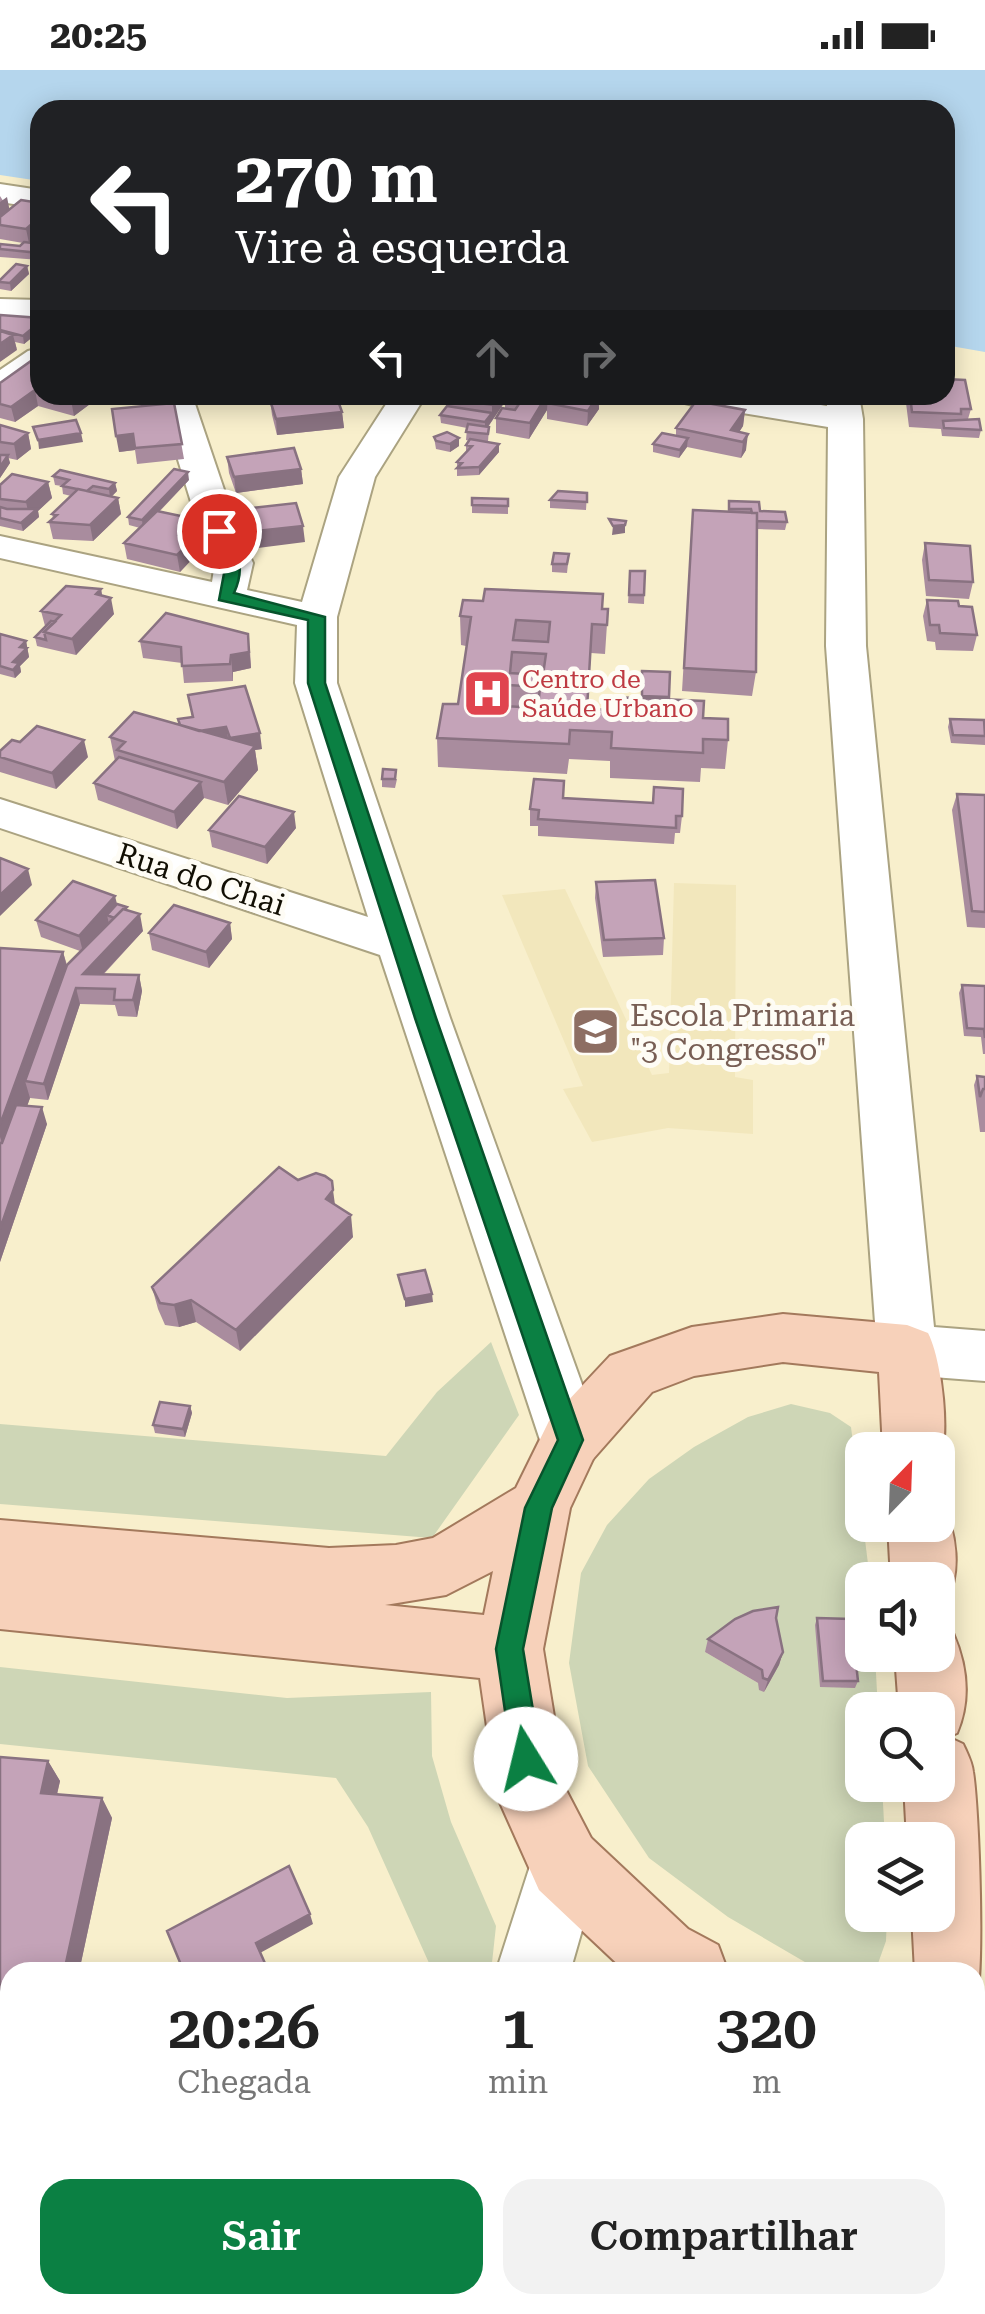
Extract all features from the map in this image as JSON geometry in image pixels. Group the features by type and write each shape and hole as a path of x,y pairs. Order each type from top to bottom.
{"main road":[{"path":"664,1962 565,1864 532,1796 510,1649 538,1508 571,1440 631,1374 692,1352 783,1338 907,1350 913,1432"},
{"path":"0,1548 329,1578 396,1576 446,1565 538,1508"},
{"path":"0,1600 510,1649"},
{"path":"940,1802 951,1962"}],"street":[{"path":"0,193 30,197"},
{"path":"0,309 30,310"},
{"path":"0,384 30,364"},
{"path":"178,405 219,531 234,563 234,575 225,596"},
{"path":"403,405 357,477 316,617 316,683 571,1440"},
{"path":"819,405 844,407 846,646 907,1350 985,1356"},
{"path":"0,547 316,617"},
{"name":"Rua do Chai","path":"0,813 402,945"},
{"path":"536,1962 565,1864"}],"shaded area":[{"name":"Escola Primaria \"3 Congresso\"","path":"674,883 736,885 735,1077 753,1080 753,1134 668,1128 592,1142 563,1089 583,1086 502,895 565,889 652,1075 669,1073"}],"green space":[{"path":"491,1342 519,1415 432,1538 0,1504 0,1424 386,1456 437,1392"},
{"path":"791,1404 830,1413 851,1427 852,1432 845,1432 845,1542 865,1542 868,1562 845,1562 845,1672 876,1672 877,1692 845,1692 845,1802 883,1802 884,1822 845,1822 845,1932 886,1932 879,1962 805,1962 728,1917 649,1858 588,1766 569,1663 581,1573 607,1525 649,1479 694,1447 748,1417","holes":["705,1652 779,1664 764,1692 758,1683"]},
{"path":"0,1667 287,1698 431,1692 432,1756 451,1822 496,1926 492,1962 429,1962 368,1827 336,1778 0,1744"}],"water":[{"path":"0,70 985,70 985,352 955,347 955,100 30,100 30,180 0,175"}],"building":[{"path":"21,200 30,201 30,226 26,229 0,225 0,217"},
{"path":"30,243 30,252 0,249 0,244"},
{"path":"16,264 27,266 10,283 0,282 0,280"},
{"path":"0,315 30,317 30,330 23,336 0,330"},
{"path":"0,331 13,335 0,344"},
{"path":"30,362 30,394 11,407 0,404 0,383"},
{"path":"955,380 965,380 971,409 961,409 961,414 912,412 911,405 955,405"},
{"path":"174,405 182,444 135,448 133,434 116,436 112,409"},
{"path":"272,405 340,405 342,412 276,419"},
{"path":"518,405 541,405 530,423 496,418 502,408 515,410"},
{"path":"557,405 592,405 588,411"},
{"path":"693,405 718,405 745,410 731,430 748,434 743,442 676,428"},
{"path":"447,406 492,413 485,422 440,415"},
{"path":"979,419 981,430 944,428 943,421"},
{"path":"76,420 81,433 38,440 33,427"},
{"path":"468,424 489,427 488,434 466,432"},
{"path":"0,425 28,433 14,444 0,442"},
{"path":"447,432 459,438 450,444 436,441 434,437"},
{"path":"662,433 688,438 680,450 653,444"},
{"path":"470,439 499,444 479,467 457,468 462,463 457,462 472,446 466,445"},
{"path":"294,448 301,469 234,477 227,457"},
{"path":"174,469 188,472 142,520 128,517"},
{"path":"60,470 115,483 109,489 93,486 87,491 62,486 69,480 53,476"},
{"path":"12,474 48,482 26,502 0,499 0,485"},
{"path":"78,489 118,498 90,525 49,522 57,515 52,514"},
{"path":"558,491 587,493 587,502 550,500"},
{"path":"472,498 508,499 508,506 472,505"},
{"path":"729,501 759,502 760,511 785,512 787,522 757,521 757,513 751,509 729,509"},
{"path":"296,503 303,526 239,533 233,510"},
{"path":"0,507 37,509 21,523 0,518"},
{"path":"693,510 757,513 756,672 684,668"},
{"path":"157,511 195,519 179,535 194,539 177,555 124,543"},
{"path":"609,519 626,521 625,525 613,526"},
{"path":"925,543 970,546 973,582 929,580"},
{"path":"554,553 569,554 567,564 552,564"},
{"path":"630,571 645,571 644,595 629,595"},
{"path":"66,586 101,589 96,594 111,598 72,639 44,632 61,615 41,611"},
{"path":"485,589 603,594 602,609 608,609 607,625 592,624 587,709 613,710 614,697 704,701 703,718 728,719 728,740 703,739 703,753 611,748 612,732 570,730 569,744 437,738 443,704 458,704 471,617 460,616 463,600 483,601","holes":["516,620 550,622 548,642 513,640","512,652 546,654 543,675 510,673","507,685 540,687 538,708 504,706"]},
{"path":"927,600 958,601 959,606 972,607 977,635 940,633 939,625 930,625"},
{"path":"166,613 248,634 249,652 231,655 230,664 182,666 181,647 140,641"},
{"path":"51,621 55,622 44,632 46,640 35,637"},
{"path":"0,634 26,641 20,647 27,648 13,662 19,663 13,670 0,666"},
{"path":"642,671 670,672 669,697 642,696"},
{"path":"245,686 260,733 230,738 226,727 199,731 180,725 178,719 193,717 188,695"},
{"path":"134,712 255,746 224,782 117,750 125,742 110,737"},
{"path":"950,719 984,720 985,736 953,735"},
{"path":"37,726 84,740 52,773 0,757 0,751 12,740 20,742"},
{"path":"119,757 201,782 174,812 94,783"},
{"path":"383,769 396,770 395,779 382,779"},
{"path":"534,779 564,781 563,798 653,803 654,787 683,789 682,816 676,816 676,828 538,819 539,810 530,809"},
{"path":"957,794 985,795 985,912 972,911"},
{"path":"239,796 294,812 265,847 209,830"},
{"path":"0,858 28,869 0,895"},
{"path":"655,880 664,938 604,940 596,882"},
{"path":"73,881 115,896 79,936 36,920"},
{"path":"117,904 127,907 114,918 107,915"},
{"path":"174,905 230,923 206,952 149,933"},
{"path":"123,909 140,914 83,974 139,975 133,1000 114,1000 115,989 76,988 44,1084 25,1081 67,965"},
{"path":"0,948 63,952 0,1125"},
{"path":"962,985 985,986 985,1038 984,1029 967,1028"},
{"path":"977,1076 985,1077 980,1097"},
{"path":"16,1105 42,1107 0,1229 0,1143"},
{"path":"279,1167 298,1180 316,1173 325,1176 332,1181 333,1190 326,1199 351,1215 236,1330 191,1300 174,1305 160,1303 152,1287"},
{"path":"425,1270 432,1294 405,1299 398,1275"},
{"path":"160,1402 190,1406 183,1429 153,1425"},
{"path":"778,1607 776,1618 783,1652 768,1680 763,1678 762,1670 708,1639 735,1619"},
{"path":"817,1618 845,1619 845,1672 857,1672 858,1681 823,1681"},
{"path":"0,1757 48,1761 41,1793 102,1798 66,1962 0,1962"},
{"path":"289,1866 310,1914 256,1943 264,1962 180,1962 167,1931"}],"place":[{"name":"Centro de Saúde Urbano","path":"487,693"},
{"name":"Escola Primaria \"3 Congresso\"","path":"595,1032"}],"route":[{"path":"219,531 234,563 234,575 225,596 316,617 316,683 425,1018 571,1440 538,1508 510,1649 526,1759"}]}
